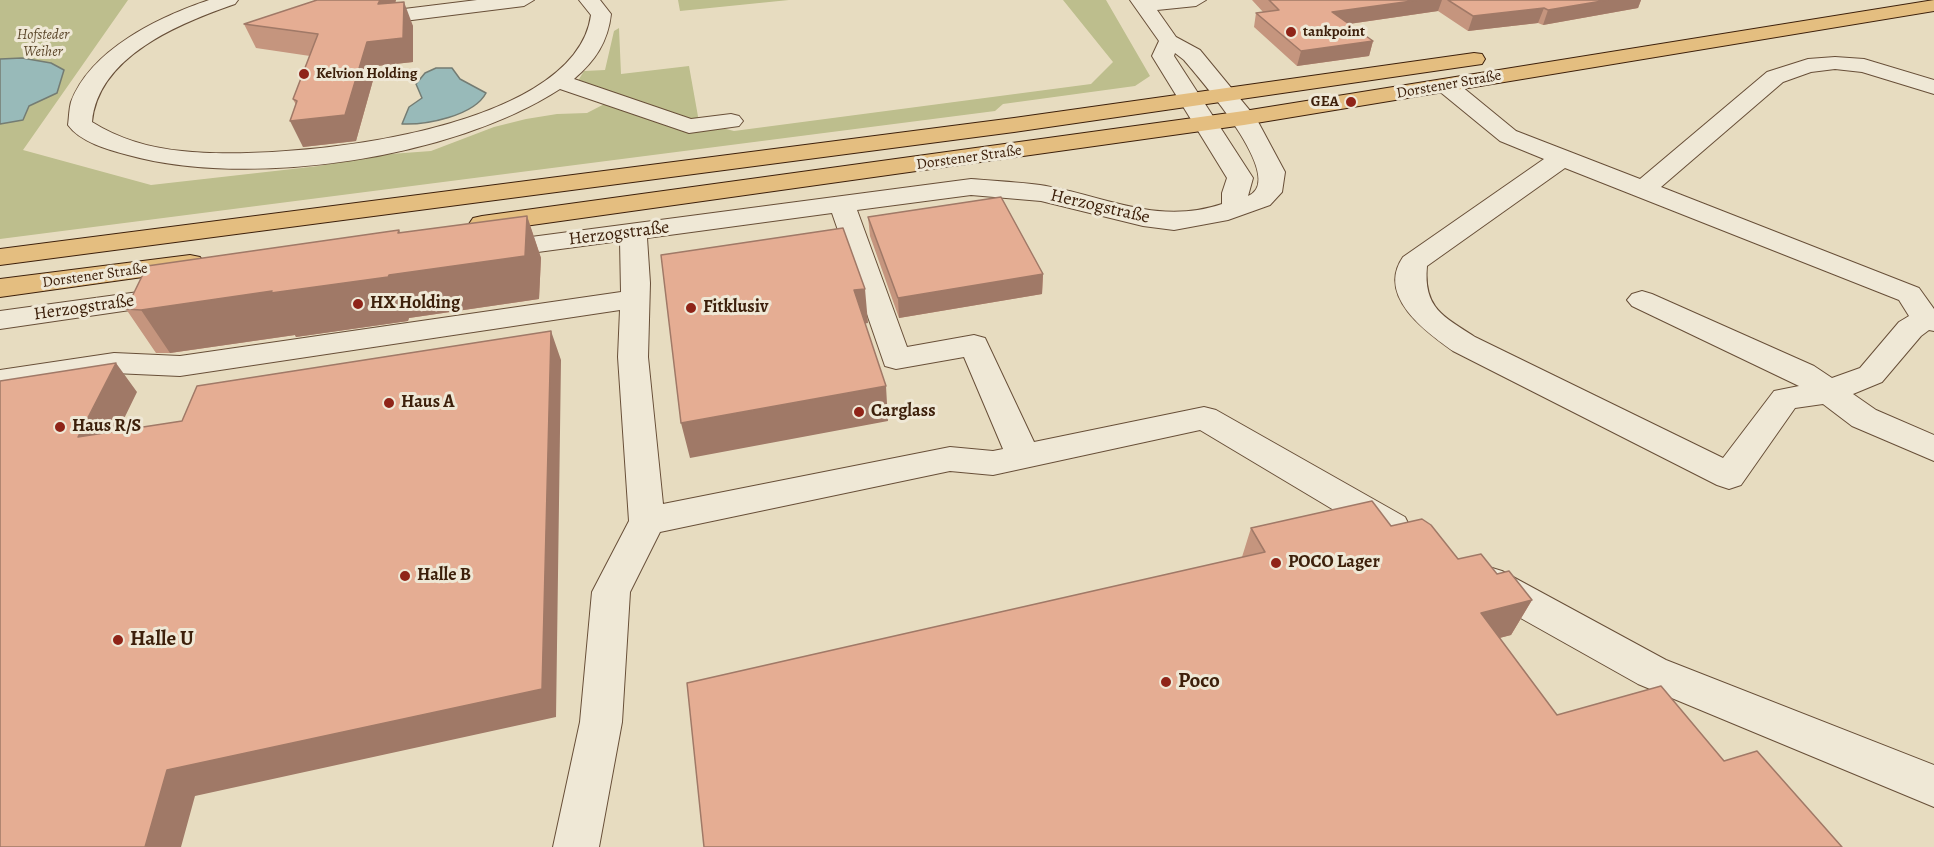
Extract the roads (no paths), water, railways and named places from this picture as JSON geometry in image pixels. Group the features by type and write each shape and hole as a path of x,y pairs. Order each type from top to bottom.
{"main road":[{"path":"1532,51 1859,0"},
{"name":"Dorstener Straße","path":"456,228 1207,124 1934,5"},
{"name":"Dorstener Straße","path":"0,257 991,128 1497,56"},
{"name":"Dorstener Straße","path":"0,288 210,260"}],"street":[{"path":"228,0 165,27 139,42 110,64 83,99 80,124 98,137 121,146 165,157 264,160 353,152 408,143 452,131 496,114 558,81 580,64 594,44 601,14 589,0"},
{"path":"404,15 431,5 524,0"},
{"path":"1142,3 1196,0"},
{"name":"Herzogstraße","path":"464,254 989,187 1041,193 1143,218 1174,222 1193,220 1260,200 1269,192 1272,178 1263,152 1244,118 1192,55 1169,41 1142,3"},
{"path":"1169,41 1163,56 1240,178 1235,193 1236,208"},
{"path":"1642,189 1775,77 1808,66 1835,63 1864,66 1934,87"},
{"path":"558,81 689,126 731,121"},
{"path":"1447,86 1508,136 1909,294 1930,320 1910,329 1871,375 1827,392 1785,399 1729,476 1464,344 1432,322 1413,301 1410,282 1413,263 1562,158"},
{"path":"842,204 896,359 974,345 1023,456"},
{"path":"576,847 601,722 611,592 647,521 633,357 635,299 633,232"},
{"name":"Herzogstraße","path":"0,320 197,292"},
{"path":"0,381 114,363 180,366 635,299"},
{"path":"1642,300 1803,373 1864,418 1934,449"},
{"path":"647,521 950,459 993,463 1204,418 1424,545"},
{"path":"1465,568 1652,672 1934,786"}],"water":[{"name":"Hofsteder Weiher","path":"22,58 51,63 64,70 57,93 29,106 23,120 0,124 0,59"},
{"path":"436,68 452,68 460,79 486,93 471,108 448,118 424,123 402,124 409,107 422,98 416,84 425,73"}],"place":[{"name":"tankpoint","path":"1291,32"},
{"name":"Kelvion Holding","path":"304,74"},
{"name":"GEA","path":"1351,102"},
{"name":"HX Holding","path":"358,304"},
{"name":"Fitklusiv","path":"691,308"},
{"name":"Haus A","path":"389,403"},
{"name":"Carglass","path":"859,412"},
{"name":"Haus R/S","path":"60,427"},
{"name":"POCO Lager","path":"1276,563"},
{"name":"Halle B","path":"405,576"},
{"name":"Halle U","path":"118,640"},
{"name":"Poco","path":"1166,682"}]}
